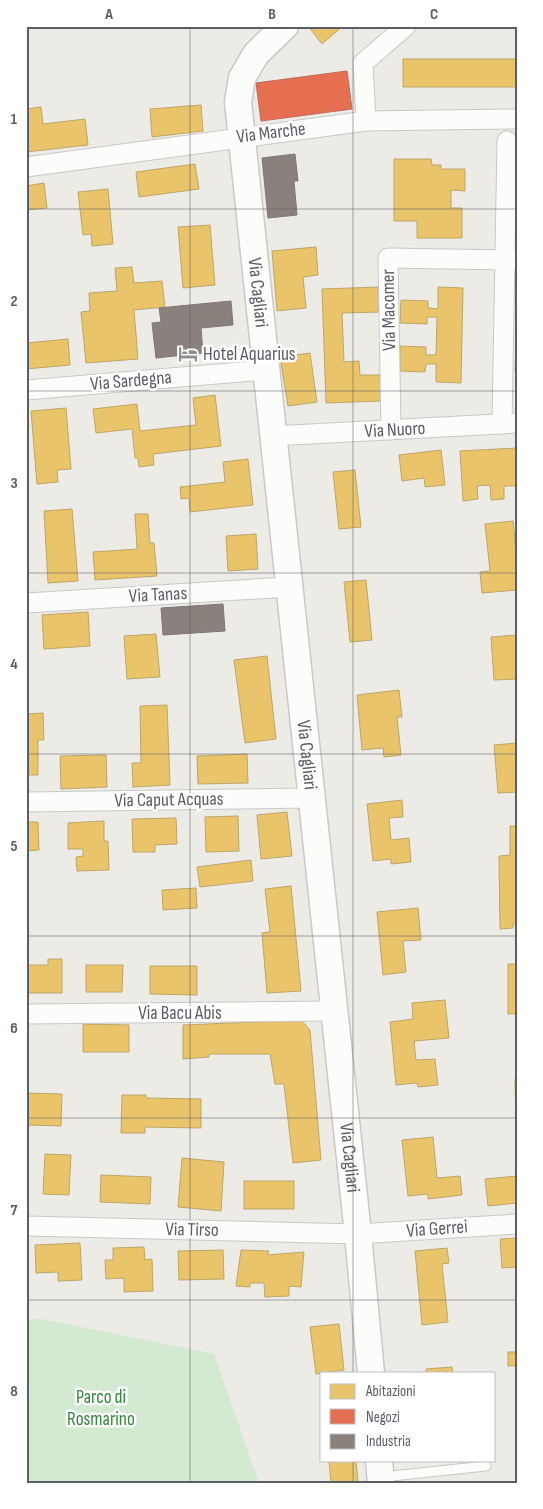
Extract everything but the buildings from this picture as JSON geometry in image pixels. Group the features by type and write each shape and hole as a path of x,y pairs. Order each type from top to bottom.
{"street":[{"name":"Via Cagliari","path":"285,26 256,54 242,78 238,102 358,1234 371,1372"},
{"path":"366,121 363,63 406,26"},
{"name":"Via Marche","path":"26,167 366,121 517,119"},
{"path":"507,141 510,260 509,423"},
{"name":"Via Macomer","path":"391,430 388,258 510,260"},
{"name":"Via Sardegna","path":"26,390 265,370"},
{"name":"Via Nuoro","path":"273,436 509,423"},
{"name":"Via Tanas","path":"26,603 289,588"},
{"name":"Via Caput Acquas","path":"26,802 312,798"},
{"name":"Via Bacu Abis","path":"26,1014 334,1012"},
{"name":"Via Gerrei","path":"358,1234 517,1224"},
{"name":"Via Tirso","path":"26,1226 358,1234"}],"lane":[{"path":"380,1474 486,1466"}],"green space":[{"name":"Parco di Rosmarino","path":"26,1319 42,1319 214,1354 259,1483 26,1483"}],"place":[{"name":"Hotel Aquarius","path":"188,354"}]}
